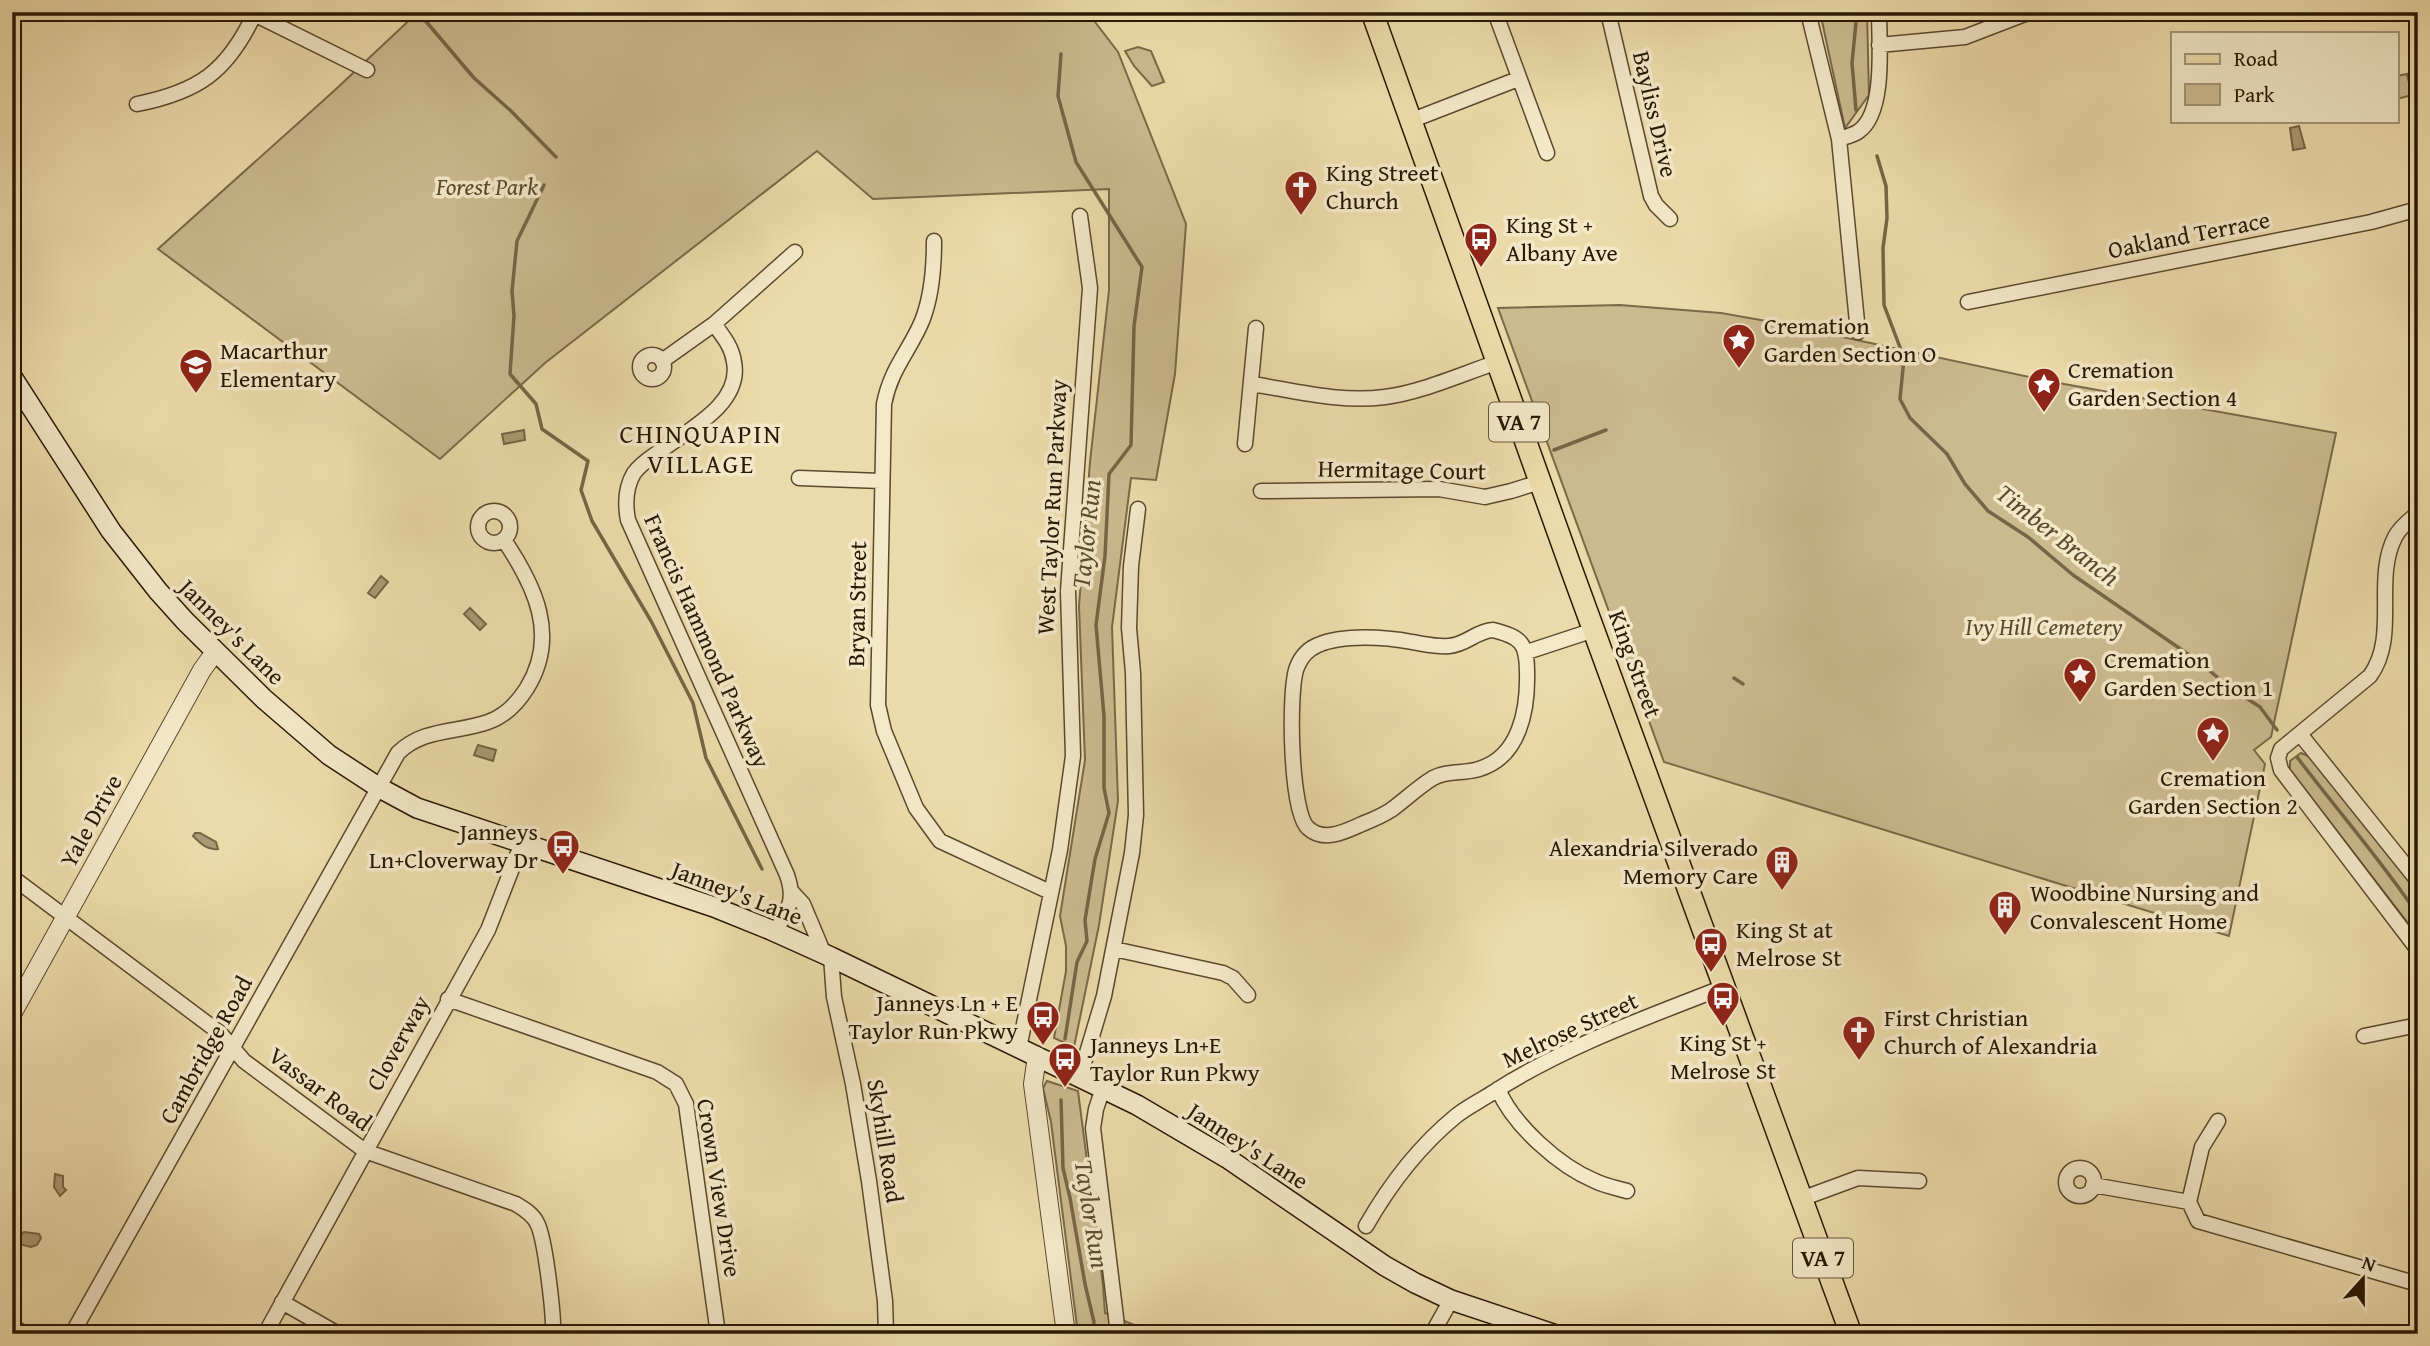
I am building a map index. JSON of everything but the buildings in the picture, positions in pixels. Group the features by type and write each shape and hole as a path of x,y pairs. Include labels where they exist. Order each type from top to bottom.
{"main road":[{"name":"King Street","path":"1372,12 1848,1328"},
{"name":"Janney's Lane","path":"12,377 111,531 158,591 215,652 308,738 378,787 417,808 714,908 827,956 1103,1088 1227,1158 1385,1266 1451,1300 1553,1334"}],"street":[{"path":"1495,12 1547,153"},
{"name":"Bayliss Drive","path":"1608,12 1651,196 1670,219"},
{"path":"1808,12 1839,139 1858,332"},
{"path":"1839,139 1859,131 1870,115 1878,86 1878,12"},
{"path":"1879,45 1965,37 2030,12"},
{"path":"136,104 165,97 193,86 215,73 234,52 252,13 367,70"},
{"path":"1410,121 1518,79"},
{"name":"Oakland Terrace","path":"1968,302 2371,222 2418,209"},
{"name":"West Taylor Run Parkway","path":"1066,1334 1028,1052 1035,981 1060,849 1073,755 1068,591 1090,289 1080,216"},
{"name":"Bryan Street","path":"934,241 933,274 922,321 891,375 884,404 878,705 882,724 916,808 940,841 1050,892"},
{"path":"662,361 714,324 795,253"},
{"name":"Francis Hammond Parkway","path":"714,324 729,344 734,360 734,374 729,390 717,409 636,471 625,504 628,520 792,892 803,904 827,956"},
{"path":"1245,444 1256,328"},
{"path":"1252,384 1324,396 1382,398 1498,362"},
{"path":"799,478 881,481"},
{"name":"Hermitage Court","path":"1261,491 1439,489 1485,497 1540,482"},
{"path":"1080,1076 1104,996 1132,853 1136,815 1133,673 1129,628 1131,566 1138,509"},
{"path":"2418,513 2399,531 2391,549 2384,637 2376,667 2370,676 2280,751 2278,761 2281,770 2418,950"},
{"name":"Cambridge Road","path":"72,1334 398,753 406,745 430,734 495,719 512,707 531,681 542,652 544,625 537,601 504,540"},
{"path":"1493,630 1515,637 1527,652 1522,724 1508,750 1494,762 1481,769 1444,773 1388,812 1334,835 1314,832 1305,825 1294,787 1292,767 1295,674 1307,652 1330,641 1369,637 1452,646 1470,641 1480,632 1493,630"},
{"path":"1527,652 1594,630"},
{"name":"Yale Drive","path":"12,1014 202,670 215,652"},
{"path":"2300,734 2418,881"},
{"name":"Cloverway","path":"265,1334 488,930 522,844"},
{"name":"Vassar Road","path":"12,877 220,1033 244,1061 365,1151 516,1204 532,1215 538,1223 543,1243 553,1334"},
{"path":"775,932 786,913 792,892"},
{"path":"1114,949 1223,973 1233,978 1248,995"},
{"name":"Skyhill Road","path":"827,956 869,1181 885,1301 886,1334"},
{"name":"Melrose Street","path":"1366,1226 1387,1189 1425,1144 1457,1115 1555,1056 1724,987"},
{"name":"Crown View Drive","path":"448,999 657,1072 676,1084 686,1104 718,1334"},
{"path":"2364,1036 2418,1025"},
{"path":"1103,1088 1093,1128 1118,1334"},
{"path":"1498,1089 1505,1106 1544,1147 1596,1182 1627,1191"},
{"path":"2218,1121 2202,1147 2189,1202 2198,1221 2418,1284"},
{"path":"1801,1199 1858,1178 1919,1181"},
{"path":"2093,1185 2189,1202"},
{"path":"1432,1334 1451,1300"},
{"path":"282,1302 338,1334"},
{"path":"12,1326 25,1334"}],"green space":[{"name":"Forest Park","path":"418,12 1093,12 1092,18 1118,52 1186,224 1175,374 1156,480 1131,478 1112,627 1118,801 1099,925 1074,1047 1054,1038 1066,971 1066,946 1060,916 1085,760 1079,606 1090,462 1109,290 1109,189 873,199 817,151 545,363 440,459 158,249"},
{"path":"1820,12 1867,12 1869,95 1845,128"},
{"path":"1138,47 1151,51 1164,82 1152,86 1134,66 1125,51"},
{"path":"2407,74 2412,95 2398,99 2398,76"},
{"name":"Ivy Hill Cemetery","path":"1620,305 1721,313 1772,322 2053,382 2336,433 2271,737 2254,750 2265,764 2229,936 1664,762 1498,308"},
{"path":"2301,753 2310,757 2418,893 2418,936 2290,770 2290,761"},
{"path":"1047,1081 1078,1091 1105,1313 1156,1334 1078,1334 1051,1122 1043,1088"}],"shaded area":[{"path":"2299,126 2305,148 2293,150 2290,128"},
{"path":"524,430 525,440 504,444 502,434"},
{"path":"381,576 388,582 375,598 368,593"},
{"path":"470,608 486,624 480,630 464,614"},
{"path":"478,745 496,750 493,761 474,755"},
{"path":"195,833 216,842 218,849 204,846 193,836"},
{"path":"55,1174 63,1176 63,1187 66,1190 60,1196 54,1187"},
{"path":"24,1232 39,1234 41,1238 37,1245 31,1247 19,1244 18,1238"}],"waterway":[{"path":"418,12 474,78 556,157"},
{"name":"Timber Branch","path":"1856,110 1852,63 1857,12"},
{"name":"Taylor Run","path":"1061,54 1058,96 1076,162 1142,267 1134,326 1131,445 1109,474 1105,556 1096,625 1104,716 1104,788 1109,813 1095,859 1085,920 1087,941 1077,962 1065,1039"},
{"name":"Timber Branch","path":"1877,156 1886,186 1884,305 1904,358 1900,399 1910,418 1947,454 1965,484 1988,511 2028,537 2073,575 2260,707 2277,730"},
{"path":"544,185 517,241 512,291 514,316 510,374 536,404 542,429 588,461 581,490 592,521 651,621 693,703 706,758 762,869"},
{"path":"1554,450 1606,430"},
{"path":"1734,678 1743,684"},
{"name":"Timber Branch","path":"2297,757 2418,915"},
{"name":"Taylor Run","path":"1061,1100 1063,1168 1094,1322 1092,1334"}],"place":[{"name":"King Street Church","path":"1301,217"},
{"name":"King St + Albany Ave","path":"1481,269"},
{"name":"Cremation Garden Section O","path":"1739,370"},
{"name":"Macarthur Elementary","path":"196,395"},
{"name":"Cremation Garden Section 4","path":"2044,414"},
{"name":"Cremation Garden Section 1","path":"2080,704"},
{"name":"Cremation Garden Section 2","path":"2213,763"},
{"name":"Janneys Ln+Cloverway Dr","path":"563,876"},
{"name":"Alexandria Silverado Memory Care","path":"1782,892"},
{"name":"Woodbine Nursing and Convalescent Home","path":"2005,937"},
{"name":"King St at Melrose St","path":"1711,974"},
{"name":"King St + Melrose St","path":"1723,1028"},
{"name":"Janneys Ln + E Taylor Run Pkwy","path":"1043,1047"},
{"name":"First Christian Church of Alexandria","path":"1859,1062"},
{"name":"Janneys Ln+E Taylor Run Pkwy","path":"1065,1089"}],"district":[{"name":"CHINQUAPIN VILLAGE","path":"701,449"}]}
